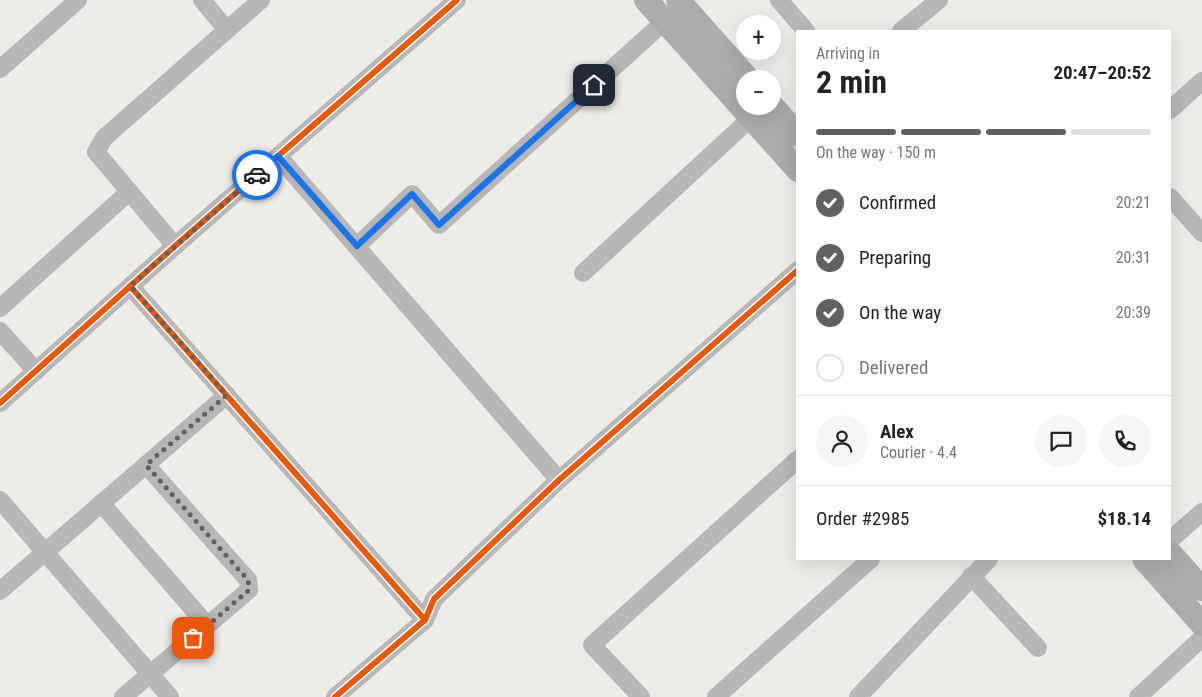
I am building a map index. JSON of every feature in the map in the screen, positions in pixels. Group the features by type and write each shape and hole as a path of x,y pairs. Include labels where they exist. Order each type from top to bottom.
{"main road":[{"path":"646,0 796,168"},
{"path":"678,0 740,70"},
{"path":"781,114 794,125"},
{"path":"1171,554 1202,588"},
{"path":"1145,560 1202,624"}],"street":[{"path":"0,69 78,0"},
{"path":"202,0 227,30"},
{"path":"175,246 96,152 104,138 261,0"},
{"path":"0,403 175,246 458,0"},
{"path":"779,0 805,30"},
{"path":"902,30 938,0"},
{"path":"357,246 412,194 439,225 665,21"},
{"path":"1171,109 1202,81"},
{"path":"583,273 751,118"},
{"path":"278,156 559,480"},
{"path":"0,308 129,192"},
{"path":"1171,198 1202,233"},
{"path":"335,697 425,620 434,599 559,480 796,272"},
{"path":"130,286 425,620"},
{"path":"0,331 36,371"},
{"path":"0,591 227,395"},
{"path":"641,697 592,645 796,461"},
{"path":"123,697 249,590 248,580 146,465"},
{"path":"0,500 170,697"},
{"path":"101,503 207,625"},
{"path":"1171,539 1202,512"},
{"path":"716,697 870,560"},
{"path":"858,697 988,560"},
{"path":"971,576 1038,648"},
{"path":"1138,697 1202,638"}],"cycle path":[{"path":"0,403 175,246 457,0"},
{"path":"335,697 425,620 434,599 559,480 796,272"},
{"path":"130,286 425,620"}],"way so far":[{"path":"193,638 249,590 248,580 146,465 227,395 130,286 257,175"}],"route":[{"path":"257,175 278,156 357,246 412,194 439,225 594,85"}]}
